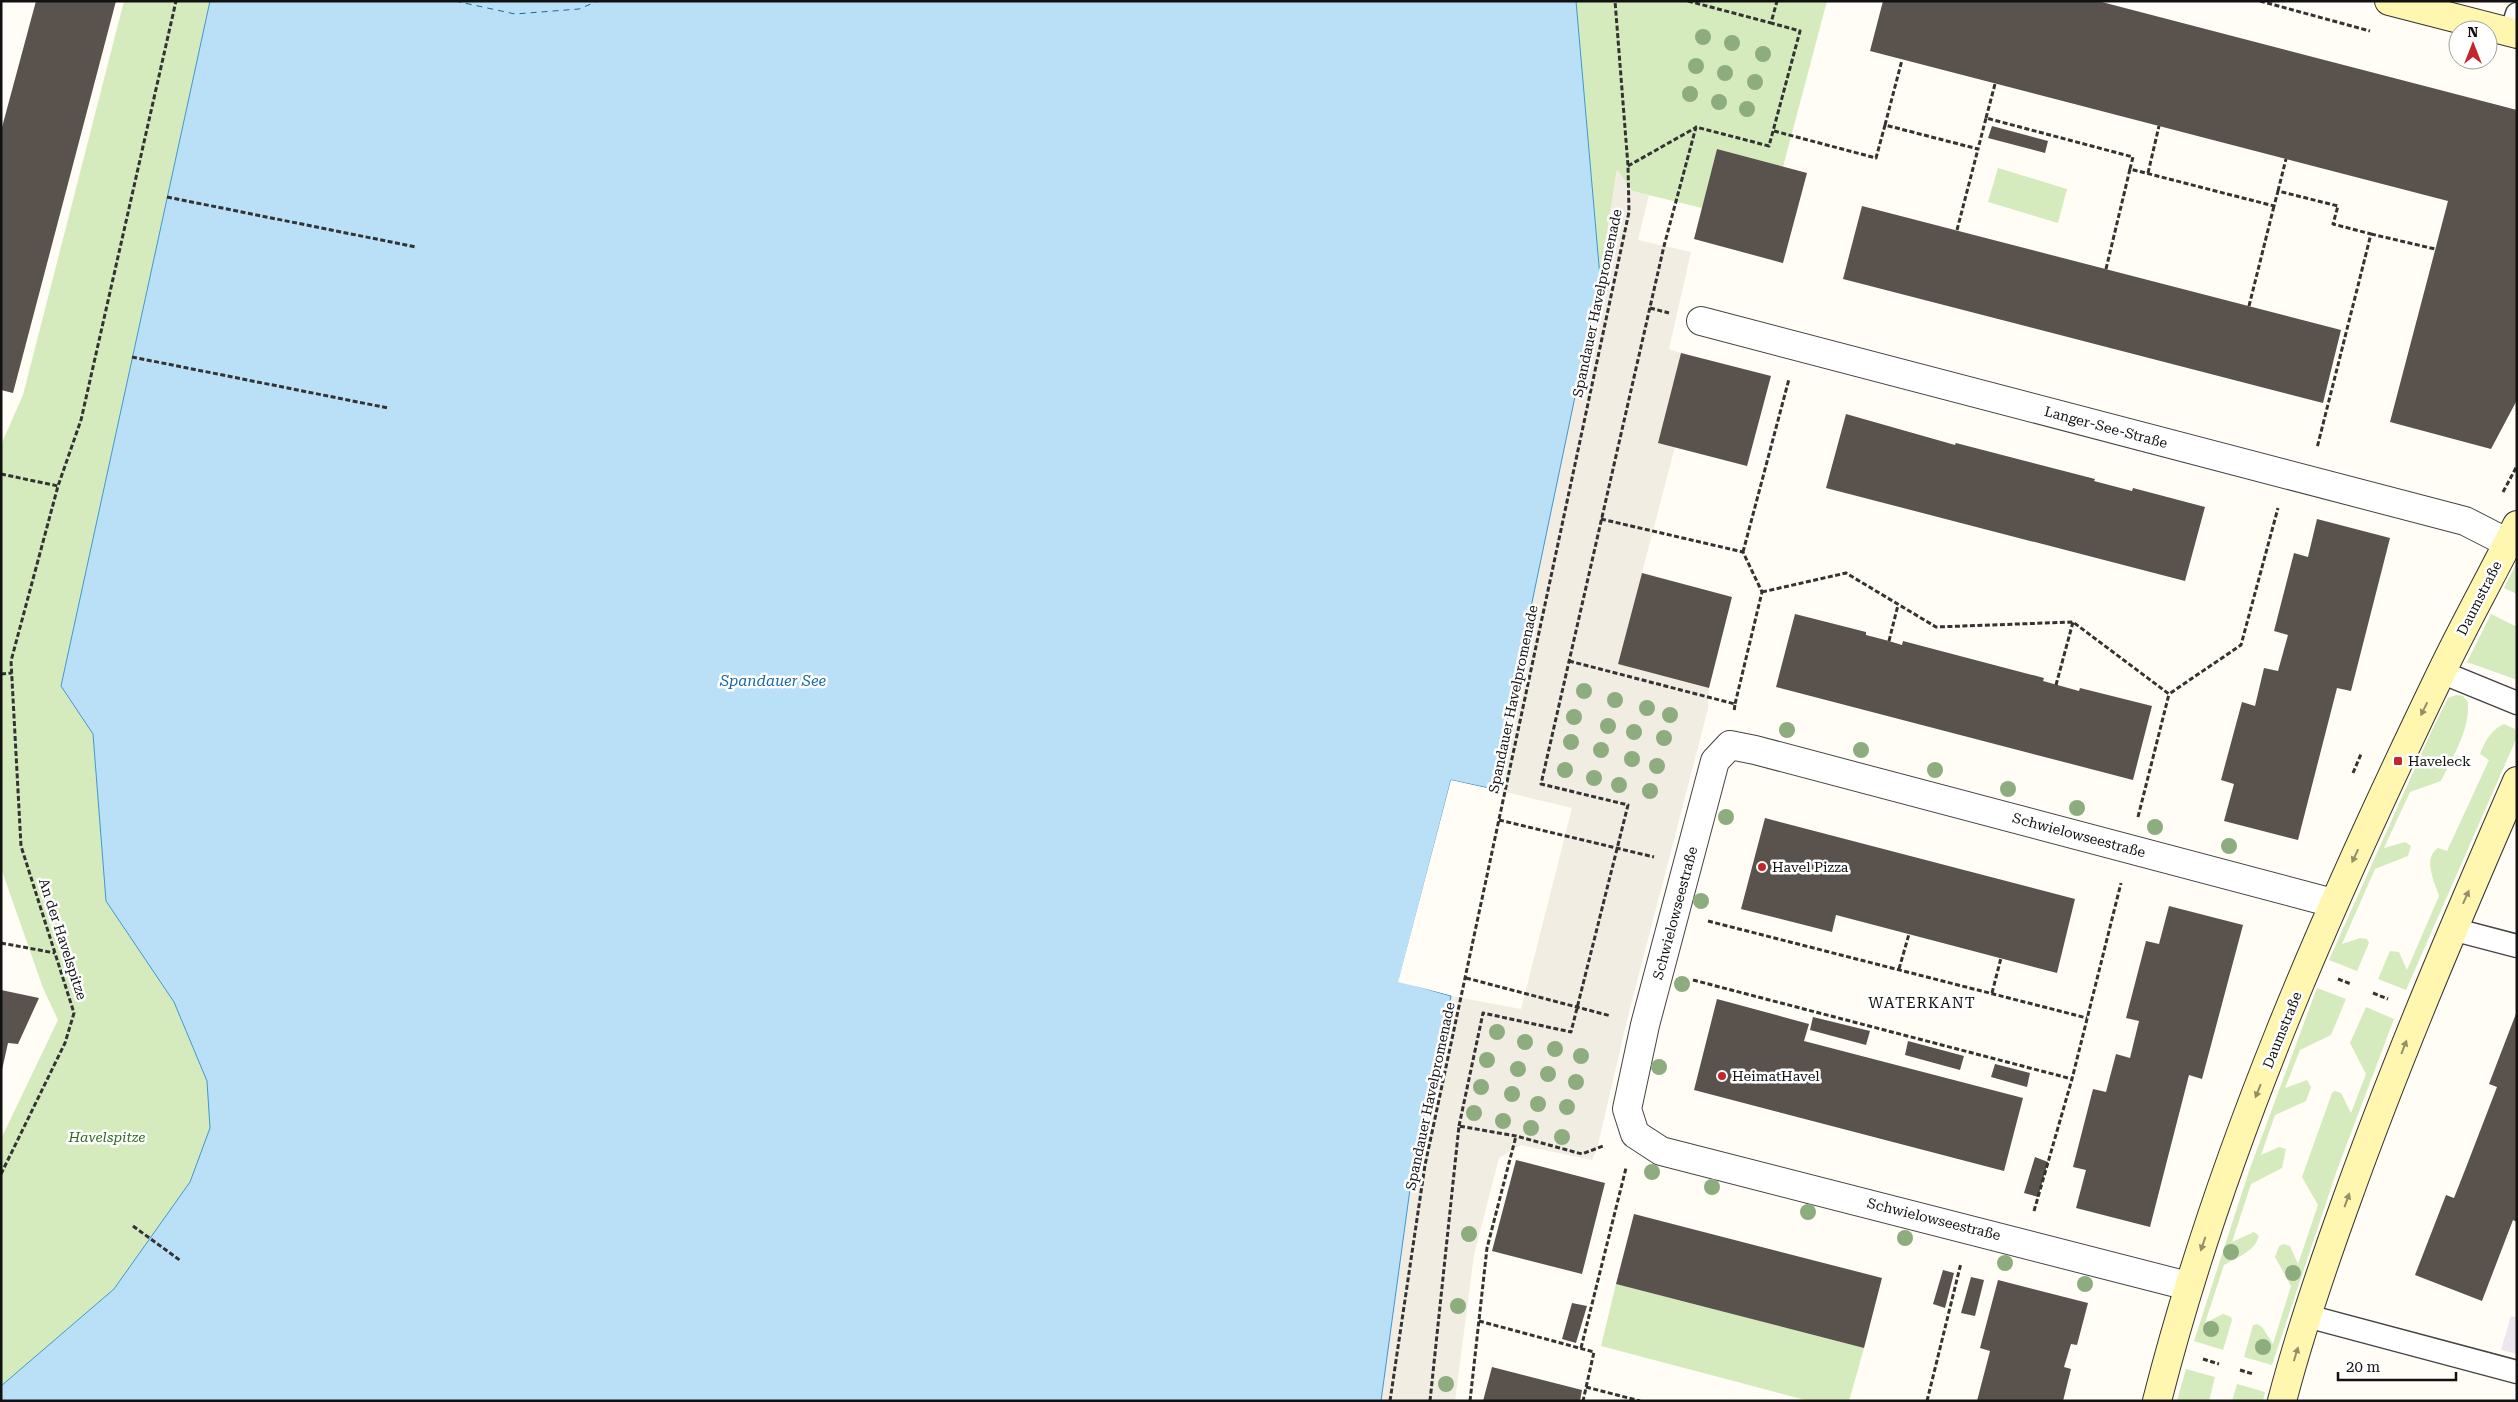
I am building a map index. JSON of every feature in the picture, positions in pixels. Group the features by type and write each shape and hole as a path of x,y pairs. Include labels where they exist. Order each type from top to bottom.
{"main road":[{"path":"2389,1 2515,27"},
{"name":"Daumstraße","path":"2157,1401 2188,1286 2246,1121 2333,903 2441,672 2512,534"},
{"path":"2282,1401 2307,1316 2360,1162 2418,1011 2517,781"}],"street":[{"name":"Langer-See-Straße","path":"1701,322 2512,534"},
{"name":"Schwielowseestraße","path":"2188,1286 1969,1228 1661,1151 1635,1134 1627,1110 1645,1025 1715,761 1730,745 2130,848 2333,903"}],"lane":[{"path":"2441,672 2517,703"},
{"path":"2452,929 2517,946"},
{"path":"2307,1316 2517,1372"}],"path":[{"name":"An der Havelspitze","path":"1,1174 64,1043 74,1013 21,846 12,661 58,486 81,420 176,1"},
{"name":"Spandauer Havelpromenade","path":"1390,1401 1425,1165 1629,212 1628,166 1615,1"},
{"path":"1628,166 1696,127 1769,146 1800,31 1688,1"},
{"path":"1771,23 1777,1"},
{"path":"2260,1 2373,32"},
{"path":"1773,131 1876,158 1902,60"},
{"path":"1957,230 1995,84"},
{"path":"1986,118 2133,156 2106,269"},
{"path":"1885,125 1978,149"},
{"path":"2148,173 2159,126"},
{"path":"1430,1401 1460,1126 1483,1013 1571,1032 1628,805 1541,784 1664,246 1696,127"},
{"path":"2249,306 2286,159"},
{"path":"2130,169 2274,206"},
{"path":"2278,191 2338,206 2334,224 2435,250"},
{"path":"167,197 416,248"},
{"path":"2026,1243 2072,1079 2170,694 2241,645 2298,477 2371,234"},
{"path":"1730,745 1735,704 1762,592 1743,552 1797,346"},
{"path":"132,357 388,408"},
{"path":"1,474 58,486"},
{"path":"1602,519 1743,552"},
{"path":"1762,592 1846,573 1936,627 2073,622 2170,694"},
{"path":"1889,642 1898,605"},
{"path":"2056,685 2073,622"},
{"path":"1569,661 1735,704"},
{"path":"1,674 12,673"},
{"path":"1499,820 1688,866"},
{"path":"1676,912 2087,1018"},
{"path":"1900,969 1909,934"},
{"path":"1,943 55,953"},
{"path":"1992,993 2001,958"},
{"path":"1660,971 2072,1079"},
{"path":"1466,978 1645,1025"},
{"path":"1460,1126 1516,1136 1582,1154 1635,1134"},
{"path":"1581,1348 1635,1134"},
{"path":"1470,1401 1487,1248 1516,1136"},
{"path":"133,1226 181,1261"},
{"path":"1927,1401 1969,1228"},
{"path":"1479,1321 1594,1352 1583,1401"},
{"path":"1586,1387 1640,1401"}],"shaded area":[{"path":"1617,169 1632,191 1649,195 1638,240 1691,252 1669,349 1681,353 1658,442 1675,447 1618,664 1709,688 1708,709 1627,1020 1597,1149 1592,1160 1521,1145 1499,1158 1474,1255 1455,1401 1381,1401 1414,1160 1451,996 1521,1009 1572,808 1493,789 1600,277"},
{"path":"2511,1316 2517,1318 2517,1354 2501,1350"}],"green space":[{"name":"Havelspitze","path":"124,1 210,1 61,686 93,734 106,901 174,1002 207,1081 211,1128 190,1182 114,1289 1,1386 1,1139 58,1020 43,988 1,868 1,445 23,395"},
{"path":"1576,1 1827,1 1783,167 1717,149 1702,208 1632,191 1617,170 1600,277"},
{"path":"1998,168 2067,189 2058,223 1988,202"},
{"path":"2517,562 2517,594 2504,588"},
{"path":"2491,614 2517,627 2517,680 2467,662"},
{"path":"2456,695 2463,696 2468,702 2464,733 2441,781 2410,792 2384,848 2405,842 2411,846 2408,856 2375,869 2342,944 2360,938 2367,939 2369,943 2357,971 2329,960 2432,730 2448,698"},
{"path":"2504,724 2515,729 2517,737 2406,990 2378,979 2390,951 2399,952 2407,970 2439,896 2431,871 2431,858 2438,848 2447,851 2489,760 2480,754 2482,749 2492,733"},
{"path":"2317,988 2346,999 2331,1035 2300,1050 2285,1088 2307,1080 2311,1087 2306,1101 2275,1115 2261,1155 2279,1147 2286,1149 2282,1168 2251,1184 2232,1242 2254,1232 2259,1236 2257,1242 2249,1250 2224,1265 2205,1323 2223,1314 2231,1317 2232,1320 2223,1350 2194,1341 2249,1171"},
{"path":"2366,1007 2394,1019 2337,1170 2272,1365 2244,1357 2253,1325 2257,1324 2262,1327 2273,1344 2291,1286 2275,1257 2279,1246 2284,1244 2290,1246 2298,1264 2318,1205 2302,1177 2332,1093 2335,1091 2341,1093 2351,1113 2366,1074 2350,1043"},
{"path":"1616,1284 1864,1348 1849,1401 1809,1401 1601,1346"},
{"path":"2186,1369 2215,1377 2209,1401 2177,1401"},
{"path":"2237,1384 2265,1392 2263,1401 2232,1401"}],"water":[{"name":"Spandauer See","path":"210,1 1576,1 1600,277 1493,789 1451,780 1399,981 1451,996 1414,1160 1381,1401 1,1401 1,1386 114,1289 190,1182 210,1128 207,1081 174,1002 106,901 93,734 61,686"}],"pier":[{"path":"1451,780 1495,790 1493,792 1452,783 1401,980 1452,993 1454,996 1398,982"}],"building":[{"path":"36,1 116,1 13,393 1,390 1,131"},
{"path":"1883,1 2098,1 2517,110 2517,400 2491,449 2390,422 2448,201 1870,51"},
{"path":"1992,126 2048,141 2045,153 1988,138"},
{"path":"1717,149 1807,173 1783,263 1694,239"},
{"path":"1862,206 2341,330 2323,403 1843,279"},
{"path":"1681,353 1771,376 1747,466 1658,443"},
{"path":"1846,414 1955,445 1956,443 2095,479 2094,481 2132,491 2133,488 2205,507 2185,581 1826,488"},
{"path":"2317,519 2390,538 2351,691 2337,688 2298,840 2224,821 2234,784 2221,780 2242,702 2255,706 2264,668 2278,671 2288,635 2274,631 2294,553 2308,557"},
{"path":"1642,573 1732,597 1709,688 1618,664"},
{"path":"1795,614 1866,632 1866,635 1902,645 1903,641 2044,678 2043,681 2079,691 2080,688 2152,706 2133,780 1776,687"},
{"path":"1765,818 2075,899 2057,973 1836,915 1832,932 1741,909"},
{"path":"2169,906 2243,925 2202,1079 2189,1075 2150,1227 2076,1208 2086,1170 2073,1167 2093,1089 2106,1092 2116,1054 2130,1058 2139,1021 2126,1018 2146,941 2159,944"},
{"path":"1,990 39,998 18,1044 8,1043 2,1070"},
{"path":"1717,999 1809,1024 1804,1041 2023,1098 2004,1171 1694,1090"},
{"path":"2517,1011 2517,1222 2513,1220 2482,1301 2415,1275 2446,1195 2454,1198 2465,1170 2497,1087 2489,1084"},
{"path":"1813,1017 1870,1031 1866,1045 1810,1030"},
{"path":"1908,1041 1964,1056 1960,1070 1905,1055"},
{"path":"1995,1064 2030,1073 2027,1087 1991,1077"},
{"path":"2035,1157 2048,1162 2038,1197 2024,1193"},
{"path":"1516,1160 1605,1183 1582,1274 1492,1251"},
{"path":"1634,1214 1882,1278 1864,1348 1616,1284"},
{"path":"1943,1270 1954,1273 1945,1308 1933,1304"},
{"path":"1971,1277 1984,1280 1975,1316 1961,1313"},
{"path":"1998,1280 2088,1303 2077,1345 2071,1344 2064,1367 2071,1369 2063,1401 1977,1401 1990,1351 1980,1348"},
{"path":"1572,1303 1587,1306 1576,1343 1562,1339"},
{"path":"1492,1367 1582,1390 1580,1401 1483,1401"}],"ferry route":[{"path":"455,1 515,14 579,9 598,1"}],"place":[{"name":"Haveleck","path":"2398,761"},
{"name":"Havel Pizza","path":"1762,867"},
{"name":"HeimatHavel","path":"1722,1076"}],"district":[{"name":"WATERKANT","path":"1922,1003"}]}
